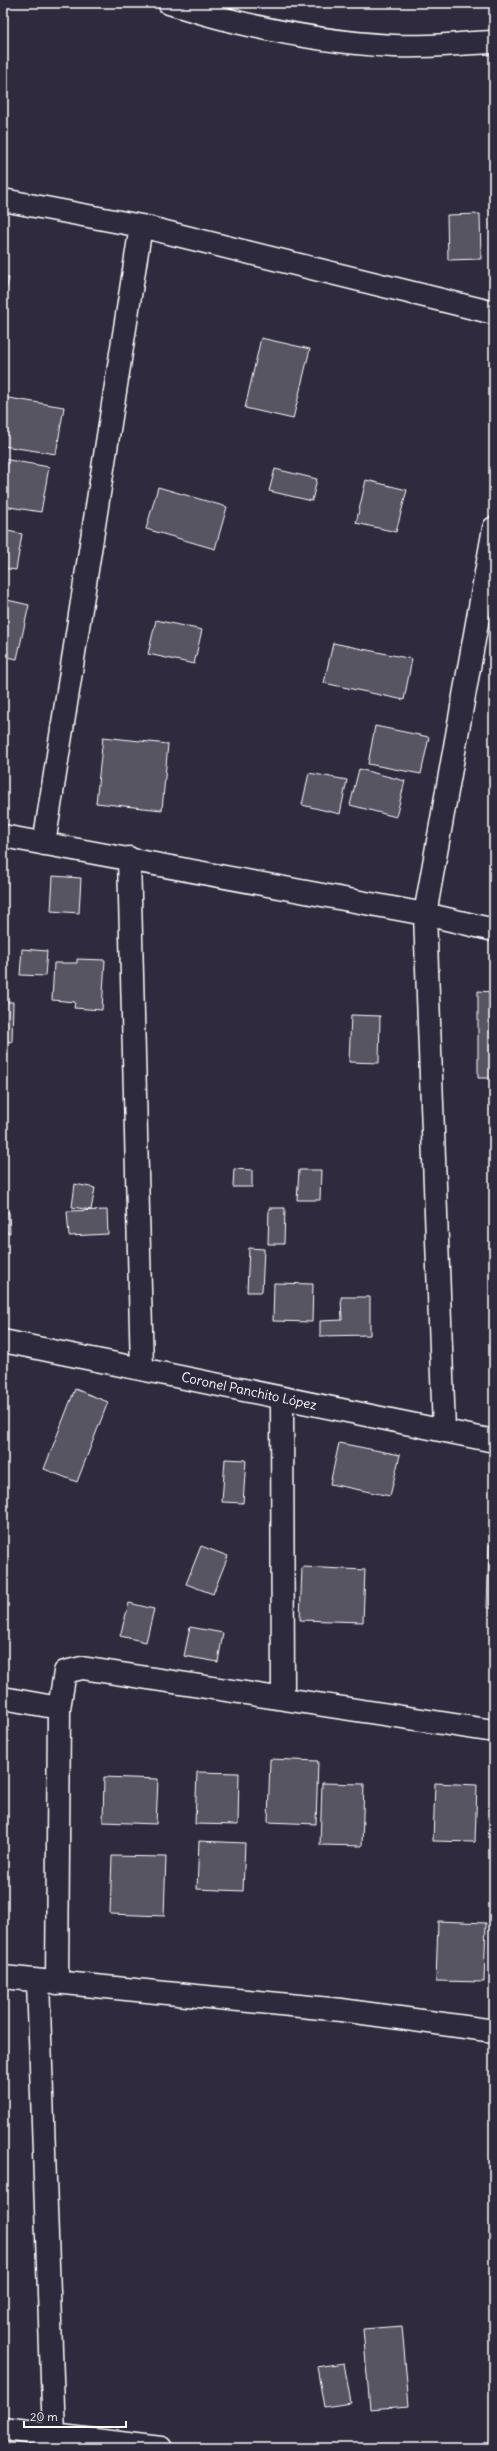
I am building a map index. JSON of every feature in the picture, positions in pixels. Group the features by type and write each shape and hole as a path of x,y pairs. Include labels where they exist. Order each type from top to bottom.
{"street":[{"path":"169,3 214,18 308,37 395,46 494,42"},
{"path":"3,200 141,226 494,313"},
{"path":"44,844 141,226"},
{"path":"444,1430 425,914 494,528"},
{"path":"3,836 425,914 494,930"},
{"path":"128,858 142,1369"},
{"name":"Coronel Panchito López","path":"3,1341 494,1441"},
{"path":"282,1398 283,1698"},
{"path":"54,2435 48,1982 59,1708 65,1672 82,1668 494,1731"},
{"path":"3,1698 59,1708"},
{"path":"3,1977 341,2010 494,2032"},
{"path":"3,2429 161,2448"}],"building":[{"path":"480,214 481,259 448,260 447,215"},
{"path":"3,277 9,278 3,303"},
{"path":"261,338 310,349 293,419 245,408"},
{"path":"3,397 64,407 56,454 3,446"},
{"path":"3,459 49,467 41,512 3,506"},
{"path":"275,469 317,479 312,501 269,491"},
{"path":"366,480 407,490 396,532 356,523"},
{"path":"158,487 227,507 215,549 146,529"},
{"path":"3,530 22,534 16,570 3,568"},
{"path":"3,599 29,605 17,659 3,656"},
{"path":"156,620 202,630 194,664 148,654"},
{"path":"333,643 412,659 404,700 324,683"},
{"path":"375,726 429,737 421,774 368,764"},
{"path":"103,737 168,744 162,810 96,803"},
{"path":"359,769 405,781 396,817 350,805"},
{"path":"309,773 347,780 340,814 302,805"},
{"path":"53,876 81,878 79,913 51,911"},
{"path":"22,949 47,951 45,976 20,975"},
{"path":"77,959 105,960 102,1010 74,1008 75,1002 52,1000 54,963 77,963"},
{"path":"478,991 494,992 494,1078 478,1078"},
{"path":"3,1002 13,1002 12,1042 3,1041"},
{"path":"351,1015 380,1016 379,1063 349,1062"},
{"path":"234,1169 252,1170 252,1187 233,1187"},
{"path":"299,1170 321,1170 320,1200 297,1200"},
{"path":"75,1184 95,1188 91,1210 72,1207"},
{"path":"269,1208 285,1208 284,1244 268,1244"},
{"path":"107,1210 108,1234 69,1236 67,1211"},
{"path":"3,1212 9,1212 10,1233 3,1233"},
{"path":"249,1248 264,1249 262,1292 247,1292"},
{"path":"274,1283 313,1284 312,1322 273,1321"},
{"path":"341,1297 370,1297 370,1335 320,1336 320,1321 342,1320"},
{"path":"75,1389 108,1402 77,1482 44,1469"},
{"path":"339,1443 400,1455 390,1496 330,1484"},
{"path":"225,1459 246,1460 243,1503 222,1502"},
{"path":"489,1545 494,1545 494,1608 487,1608"},
{"path":"201,1546 228,1556 213,1594 186,1584"},
{"path":"302,1567 365,1570 363,1622 300,1620"},
{"path":"129,1603 154,1609 146,1642 120,1636"},
{"path":"190,1627 223,1633 218,1662 184,1656"},
{"path":"270,1759 318,1761 316,1824 268,1822"},
{"path":"197,1772 239,1773 238,1825 195,1824"},
{"path":"104,1777 158,1779 156,1824 103,1822"},
{"path":"322,1783 364,1784 362,1846 320,1845"},
{"path":"435,1783 477,1785 475,1842 433,1841"},
{"path":"199,1841 245,1843 243,1891 197,1889"},
{"path":"112,1856 166,1857 164,1916 110,1914"},
{"path":"438,1921 486,1923 484,1982 436,1981"},
{"path":"402,2326 409,2406 370,2409 363,2329"},
{"path":"344,2363 351,2403 324,2407 317,2367"}]}
